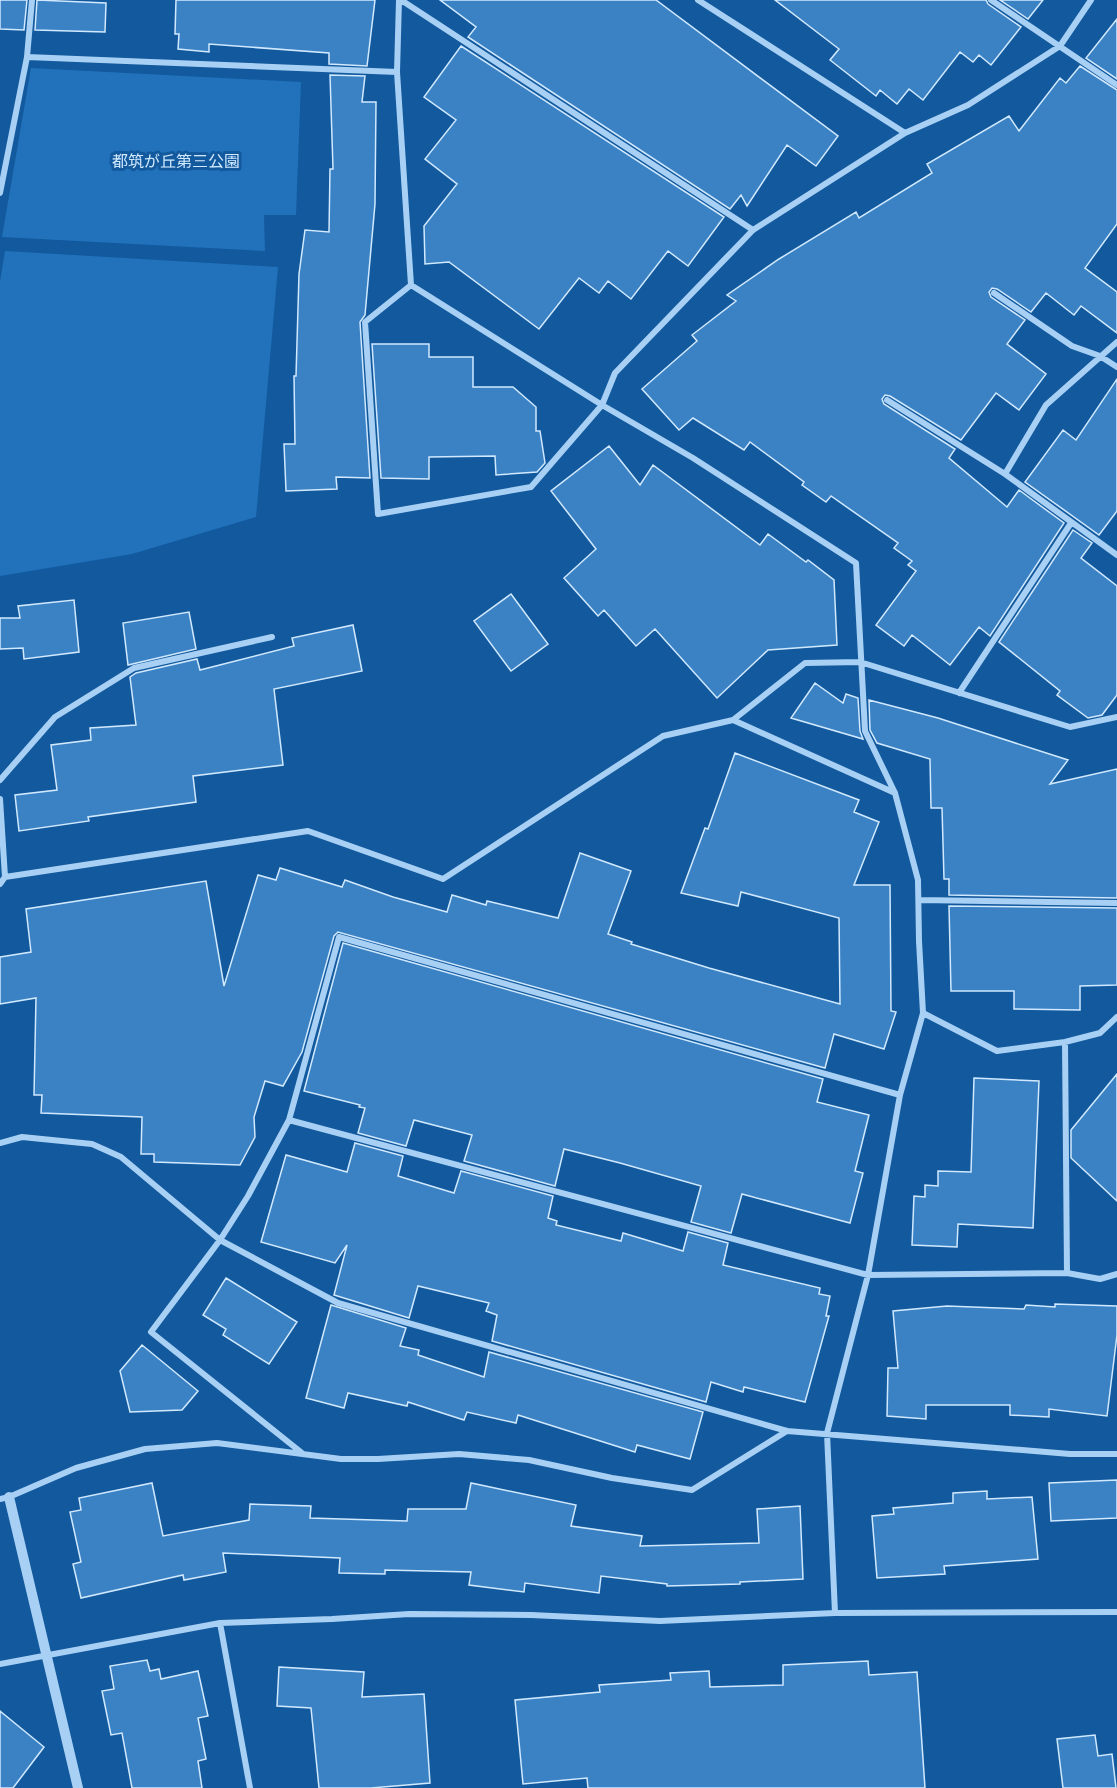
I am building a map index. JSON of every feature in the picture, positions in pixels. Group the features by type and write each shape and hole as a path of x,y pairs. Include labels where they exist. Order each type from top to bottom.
{"street":[{"path":"0,193 27,57 32,0"},
{"path":"400,0 397,72 411,285"},
{"path":"400,0 753,231"},
{"path":"698,0 905,133"},
{"path":"991,0 1117,85"},
{"path":"411,285 365,322 378,514 531,487 602,405 615,373 753,231 905,133 968,105 1060,46 1091,0"},
{"path":"27,57 397,72"},
{"path":"411,285 602,405 693,458 856,563 865,731 895,793 918,879 923,1013 900,1095 868,1275 827,1432 835,1612"},
{"path":"994,293 1072,346 1100,356 1117,367"},
{"path":"1005,474 1046,405 1117,342"},
{"path":"887,400 1005,474 1117,555"},
{"path":"958,693 1071,523"},
{"path":"0,780 55,717 134,668 272,637"},
{"path":"5,877 308,831 443,879 663,736 733,720 805,663 860,662 1070,727 1117,717"},
{"path":"733,720 895,793"},
{"path":"0,799 5,877 0,884"},
{"path":"920,900 1117,903"},
{"path":"302,1453 151,1332 220,1240 248,1196 289,1120 339,937 900,1095"},
{"path":"923,1013 998,1051 1065,1042 1100,1033 1117,1017"},
{"path":"1065,1042 1067,1274"},
{"path":"289,1120 868,1275 1067,1274 1100,1279 1117,1274"},
{"path":"0,1143 22,1137 92,1144 121,1157 220,1240 338,1303 787,1431 827,1432 1070,1454 1117,1454"},
{"path":"78,1788 47,1654 5,1498 76,1468 145,1449 218,1443 341,1459 459,1454 529,1460 612,1478 692,1490 787,1431"},
{"path":"0,1664 220,1623 410,1614 660,1621 835,1612 1117,1612"},
{"path":"220,1623 250,1788"}],"green space":[{"name":"都筑が丘第三公園","path":"31,68 301,82 296,215 264,215 265,251 2,237"},
{"path":"5,251 278,267 256,517 132,554 0,576 0,282"}],"building":[{"path":"0,0 27,0 24,30 0,29"},
{"path":"37,0 106,3 105,32 35,30"},
{"path":"176,0 375,0 367,66 329,64 329,53 209,44 209,52 178,49 179,34 175,34"},
{"path":"440,0 656,0 838,136 816,166 787,145 747,206 741,195 730,209 468,37 476,27"},
{"path":"775,0 986,0 988,4 1021,27 991,65 979,55 973,62 960,52 923,100 909,89 897,104 880,90 876,96 830,60 839,49"},
{"path":"1000,0 1043,0 1028,19"},
{"path":"1117,19 1117,79 1086,58"},
{"path":"461,46 724,217 688,266 668,251 631,299 608,281 599,293 579,278 539,329 449,262 425,264 424,226 457,184 425,159 456,120 424,97"},
{"path":"1080,66 1117,90 1117,224 1085,268 1117,292 1117,333 1081,306 1074,315 1046,293 1031,312 992,288 989,292 991,297 1025,320 1007,344 1046,374 1019,410 996,393 961,440 890,396 885,395 882,399 884,404 955,449 949,458 1007,507 1019,490 1064,523 990,636 979,627 950,665 912,635 904,646 876,625 916,571 908,565 912,561 894,548 898,543 831,496 826,502 802,485 804,482 750,442 744,450 693,418 679,430 642,389 697,341 692,335 736,301 727,295 779,259 856,212 859,218 932,173 927,164 1009,116 1019,131 1060,78 1066,83"},
{"path":"330,75 365,76 362,102 376,102 375,204 365,315 360,322 370,478 336,477 337,489 286,491 284,444 295,444 294,376 296,376 299,274 305,230 329,232 330,169 333,169"},
{"path":"372,344 429,344 429,357 473,357 473,387 513,387 536,407 536,431 540,431 545,463 537,472 496,475 495,456 429,457 429,479 381,478"},
{"path":"1117,379 1117,511 1099,535 1025,482 1063,430 1076,440"},
{"path":"609,446 640,485 653,465 760,545 768,534 834,580 837,645 768,650 717,698 655,629 636,646 604,610 598,616 564,578 596,549 551,491"},
{"path":"1073,530 1092,543 1081,558 1117,586 1117,695 1102,715 1088,718 1057,695 1060,691 999,642"},
{"path":"511,594 548,644 511,671 474,621"},
{"path":"74,600 79,652 24,659 23,648 0,649 0,618 20,618 18,606"},
{"path":"189,612 196,649 128,665 123,623"},
{"path":"353,625 362,671 274,689 283,765 193,776 196,802 88,817 89,821 19,831 15,795 57,790 51,745 91,740 90,728 136,725 130,677 136,673 197,659 200,670 294,646 292,638"},
{"path":"815,683 843,703 846,694 858,698 860,731 863,739 791,718"},
{"path":"869,700 938,718 1068,760 1050,784 1117,769 1117,898 949,895 949,879 944,879 942,808 931,808 930,759 877,743 870,730"},
{"path":"735,753 859,800 854,812 879,822 854,885 890,885 891,1011 896,1012 884,1049 834,1034 825,1068 338,932 334,936 302,1052 283,1086 265,1081 254,1117 255,1137 240,1165 154,1162 154,1154 141,1154 142,1117 41,1113 42,1095 34,1095 36,998 0,1004 0,957 31,952 26,909 206,881 224,986 258,875 276,880 280,868 342,887 345,880 393,897 447,912 452,895 486,905 487,901 558,918 580,853 631,871 608,934 632,942 631,944 709,968 840,1004 839,918 741,892 738,906 681,893 705,828 708,829"},
{"path":"949,906 1117,908 1117,985 1080,986 1080,1010 1014,1009 1014,991 951,991"},
{"path":"343,943 823,1079 817,1102 869,1115 855,1171 863,1173 850,1223 742,1194 731,1233 691,1222 701,1186 620,1163 564,1149 555,1186 464,1161 472,1135 414,1120 406,1146 358,1133 365,1108 304,1091"},
{"path":"1117,1074 1117,1201 1071,1158 1071,1130"},
{"path":"974,1078 1039,1081 1033,1228 958,1224 957,1247 912,1245 914,1196 925,1197 925,1185 938,1186 938,1171 971,1172"},
{"path":"355,1143 403,1156 398,1176 454,1193 461,1171 553,1196 548,1218 557,1221 556,1225 621,1241 623,1233 683,1251 688,1232 728,1243 723,1265 820,1288 819,1294 830,1296 826,1316 829,1316 805,1402 744,1387 743,1392 711,1382 706,1402 492,1341 497,1315 486,1311 489,1303 418,1286 409,1318 334,1295 347,1245 335,1263 261,1242 286,1155 347,1172"},
{"path":"226,1278 297,1322 269,1364 223,1335 226,1329 203,1315"},
{"path":"1055,1304 1117,1306 1117,1335 1107,1416 1049,1409 1049,1417 1010,1415 1010,1405 926,1405 926,1419 887,1416 888,1368 898,1368 893,1311 947,1306 1024,1309 1026,1305 1055,1307"},
{"path":"331,1305 406,1328 400,1346 419,1350 418,1355 484,1377 489,1352 703,1412 690,1459 637,1445 635,1452 518,1415 516,1423 467,1412 464,1420 408,1402 407,1406 348,1393 344,1408 306,1398"},
{"path":"142,1345 198,1391 182,1410 130,1412 120,1371"},
{"path":"1117,1480 1117,1518 1051,1521 1049,1483"},
{"path":"152,1483 163,1536 249,1520 250,1504 311,1506 310,1518 407,1521 408,1509 466,1509 471,1483 576,1505 571,1526 642,1536 640,1546 759,1543 757,1509 800,1506 803,1579 667,1586 667,1584 601,1576 599,1593 525,1583 524,1592 469,1585 471,1572 385,1570 385,1574 339,1573 340,1558 223,1553 226,1572 184,1580 183,1575 81,1598 73,1564 81,1562 70,1512 81,1510 79,1498"},
{"path":"987,1491 987,1499 1032,1497 1038,1559 944,1566 945,1574 877,1578 872,1516 894,1514 893,1508 953,1503 953,1493"},
{"path":"147,1660 150,1671 159,1669 161,1679 198,1671 208,1716 198,1718 206,1759 198,1761 202,1788 132,1788 122,1733 111,1735 102,1691 114,1689 110,1666"},
{"path":"868,1661 869,1675 917,1672 925,1788 588,1788 587,1778 523,1784 515,1700 600,1692 599,1685 671,1680 670,1673 709,1671 710,1687 783,1685 783,1665"},
{"path":"279,1667 364,1672 362,1697 424,1694 430,1783 371,1788 319,1788 311,1708 277,1706"},
{"path":"0,1711 44,1747 13,1788 0,1788"},
{"path":"1095,1735 1098,1756 1112,1754 1116,1788 1063,1788 1057,1739"}]}
